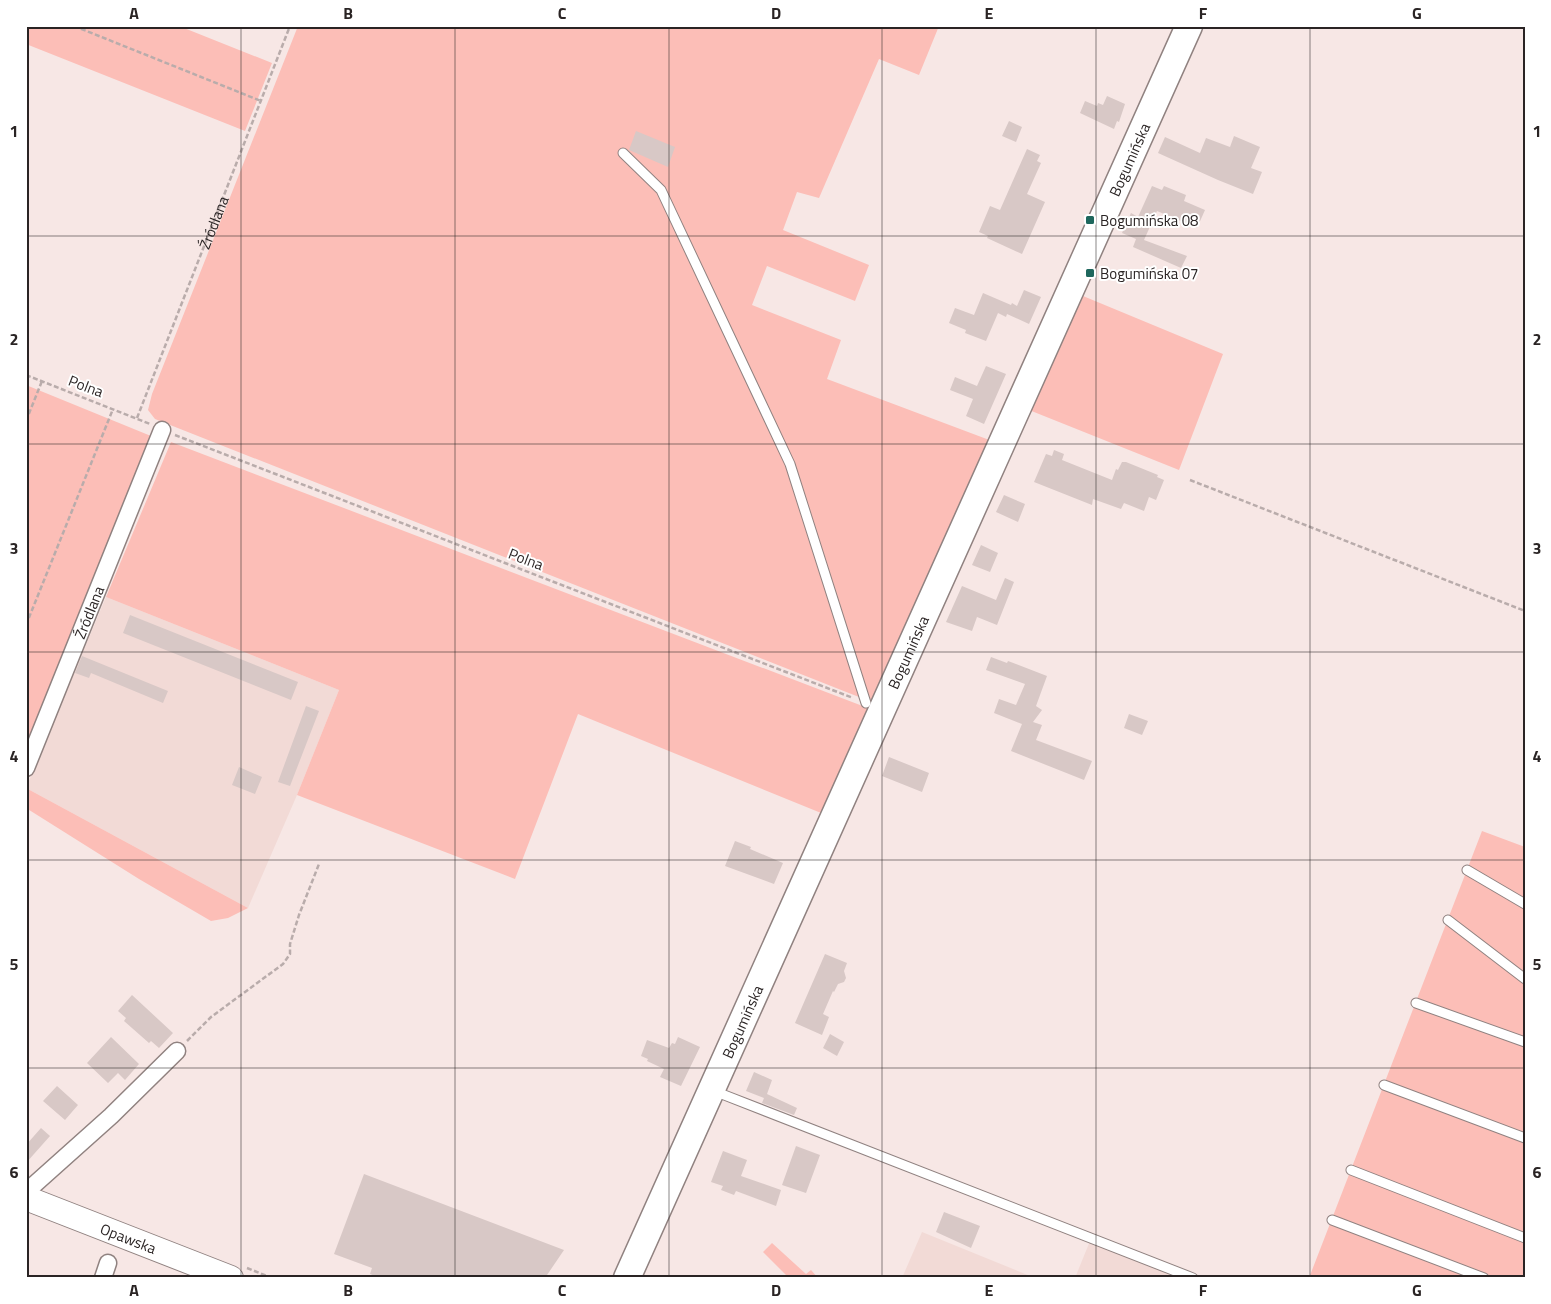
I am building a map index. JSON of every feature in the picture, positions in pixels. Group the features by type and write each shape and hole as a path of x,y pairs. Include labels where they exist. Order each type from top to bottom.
{"main road":[{"name":"Bogumińska","path":"627,1278 1189,26"},
{"name":"Opawska","path":"26,1198 231,1278"}],"street":[{"name":"Źródlana","path":"26,768 162,430"},
{"path":"26,1192 111,1116 178,1051"}],"lane":[{"path":"623,153 661,190 790,464 866,703"},
{"path":"1467,870 1525,904"},
{"path":"1448,920 1525,978"},
{"path":"1416,1004 1525,1042"},
{"path":"1384,1085 1525,1138"},
{"path":"712,1090 1193,1278"},
{"path":"1351,1170 1525,1238"},
{"path":"1332,1220 1484,1278"}],"path":[{"path":"74,26 261,101"},
{"name":"Źródlana","path":"137,418 290,26"},
{"name":"Polna","path":"26,375 137,418"},
{"path":"26,421 42,381"},
{"path":"26,625 113,409"},
{"name":"Polna","path":"162,430 866,703"},
{"path":"1190,480 1525,611"},
{"path":"178,1051 211,1017 283,964 290,954 290,944 299,915 319,864"}],"shaded area":[{"path":"26,26 179,26 272,63 245,131 26,44"},
{"path":"298,26 939,26 919,75 879,59 819,198 797,192 783,230 869,265 855,301 767,266 752,305 841,340 827,379 992,441 875,700 864,699 155,419 148,410 152,394"},
{"path":"1083,296 1223,354 1179,470 1029,410"},
{"path":"26,385 151,436 26,745"},
{"path":"171,442 873,710 826,815 578,714 515,879 297,795 339,690 106,597"},
{"path":"106,597 339,690 297,795 248,908 26,788"},
{"path":"26,788 248,908 228,918 211,921 139,879 26,808"},
{"path":"1482,831 1525,847 1525,1278 1309,1278"},
{"path":"922,1232 1035,1278 902,1278"},
{"path":"1090,1241 1183,1278 1075,1278"},
{"path":"772,1243 806,1274 811,1270 818,1278 789,1278 763,1252"}],"building":[{"path":"1107,96 1125,104 1119,122 1117,121 1114,129 1080,113 1085,101 1097,106 1098,103 1103,105"},
{"path":"1009,121 1022,127 1016,142 1002,136"},
{"path":"636,131 675,147 668,167 629,150"},
{"path":"1234,136 1260,147 1251,168 1262,172 1253,194 1158,153 1165,137 1200,153 1206,138 1230,147"},
{"path":"1027,149 1040,155 1037,161 1041,163 1027,194 1045,202 1022,254 987,238 988,236 979,232 990,206 1000,210"},
{"path":"1152,186 1162,190 1164,186 1186,195 1184,201 1205,210 1197,228 1157,211 1144,240 1187,256 1181,268 1133,247 1136,239 1122,233 1131,213 1138,217"},
{"path":"1024,290 1041,297 1029,324 1007,314 1006,317 998,313 986,341 965,333 966,330 949,323 955,308 974,315 983,293 1017,306"},
{"path":"986,366 1006,374 984,424 966,416 973,399 950,390 955,377 977,386"},
{"path":"1054,450 1064,454 1062,460 1112,480 1116,469 1118,470 1122,462 1126,462 1158,475 1157,477 1164,480 1156,500 1149,497 1144,511 1124,503 1121,509 1093,499 1092,505 1034,482 1046,454 1052,456"},
{"path":"1004,495 1025,504 1018,522 996,512"},
{"path":"981,545 998,553 990,572 972,565"},
{"path":"1005,578 1014,582 997,625 977,617 972,631 946,622 962,586 996,600"},
{"path":"130,615 298,682 291,700 123,633"},
{"path":"82,656 168,691 163,703 91,673 89,678 75,673"},
{"path":"991,657 1007,663 1008,661 1047,676 1036,706 1042,710 1033,722 1042,725 1036,740 1092,761 1084,780 1011,751 1022,724 994,713 999,699 1016,705 1025,684 986,670"},
{"path":"306,706 319,711 290,786 278,782"},
{"path":"1129,714 1148,721 1142,735 1124,728"},
{"path":"889,757 929,773 922,792 882,776"},
{"path":"239,767 262,777 255,794 232,785"},
{"path":"735,841 783,863 774,884 725,866"},
{"path":"825,954 847,963 844,971 846,978 833,991 823,1014 829,1017 822,1035 795,1023"},
{"path":"132,995 173,1033 159,1048 151,1041 149,1043 124,1021 126,1018 118,1011"},
{"path":"830,1034 844,1042 837,1056 823,1048"},
{"path":"111,1037 139,1064 125,1080 118,1073 108,1083 87,1063"},
{"path":"678,1037 700,1047 681,1086 660,1077 664,1069 641,1056 647,1040 669,1048 672,1043 675,1044"},
{"path":"754,1072 772,1080 767,1094 797,1108 794,1115 762,1103 764,1098 746,1091"},
{"path":"57,1086 78,1105 65,1120 43,1101"},
{"path":"41,1128 50,1136 26,1163 26,1145"},
{"path":"796,1146 820,1155 806,1193 782,1185"},
{"path":"723,1151 747,1160 741,1176 781,1190 776,1206 736,1191 734,1195 721,1190 723,1186 711,1182"},
{"path":"364,1174 564,1250 545,1278 380,1278 370,1274 372,1268 334,1254"},
{"path":"944,1212 980,1226 971,1248 936,1232"}],"place":[{"name":"Bogumińska 08","path":"1090,220"},
{"name":"Bogumińska 07","path":"1090,273"}]}
